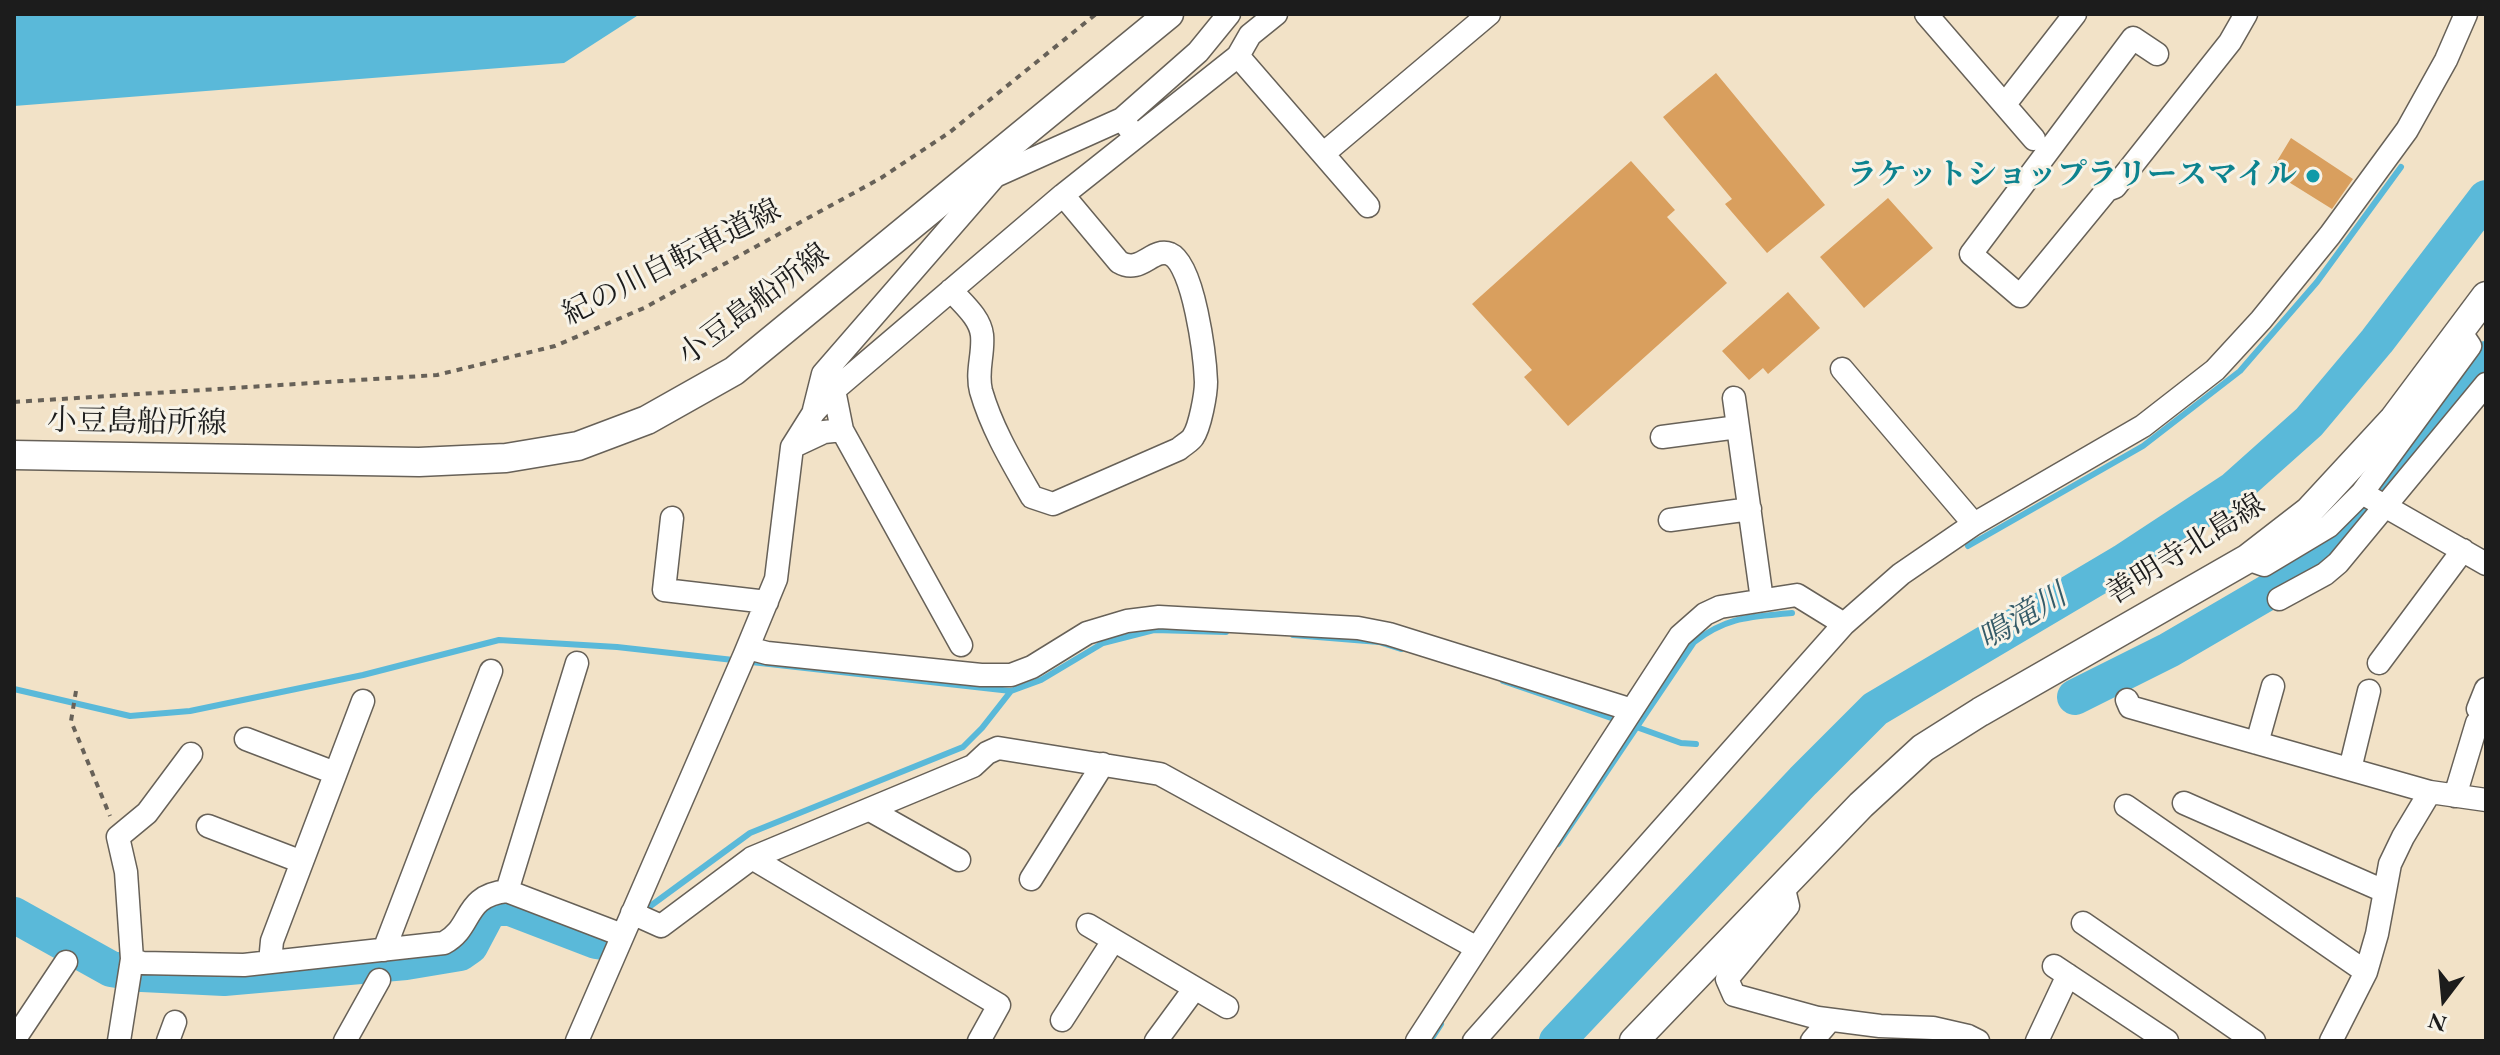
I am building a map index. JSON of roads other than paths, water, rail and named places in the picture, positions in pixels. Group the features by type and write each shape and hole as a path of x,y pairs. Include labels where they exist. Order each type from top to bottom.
{"main road":[{"name":"小豆島船所線","path":"14,455 419,462 506,458 578,446 647,420 734,371 990,170 1169,14"},
{"name":"善明寺北島線","path":"1634,1041 1861,805 1923,748 2247,559 2309,511 2394,419 2477,311"}],"street":[{"path":"577,1041 776,579 792,447 814,412 834,390 1063,195 1129,128 1229,14"},
{"path":"814,412 823,374 990,170 1129,128 1238,56 1250,35 1276,14"},
{"path":"1323,154 1489,14"},
{"path":"1926,14 2034,139"},
{"path":"2157,54 2133,38 1971,254 2020,296 2107,190 2115,187 2230,42 2246,14"},
{"path":"1474,1041 1844,624 1901,574 1974,524 2143,426 2215,370 2261,320 2330,235 2407,130 2446,60 2466,14"},
{"path":"2005,104 2068,17"},
{"path":"1238,56 1368,206"},
{"path":"951,290 977,320 982,335 978,372 981,390 1000,441 1032,497 1053,504 1179,449 1193,437 1206,384 1194,295 1186,273 1167,253 1134,267 1126,267 1063,195"},
{"path":"2247,559 2264,565 2329,526 2362,493 2470,346 2477,311"},
{"path":"1842,369 1974,524"},
{"path":"2279,599 2325,574 2338,563 2486,384"},
{"path":"834,390 842,430 961,645"},
{"path":"1734,398 1762,600"},
{"path":"1662,437 1738,427"},
{"path":"792,447 824,432 842,430"},
{"path":"2362,493 2486,564"},
{"path":"1670,520 1750,509"},
{"path":"672,518 664,590 767,602"},
{"path":"2379,663 2463,550"},
{"path":"1417,1041 1680,636 1692,624 1720,607 1797,595 1844,624"},
{"path":"743,659 767,653 981,675 1011,675 1032,667 1087,633 1127,621 1159,617 1347,627 1389,634 1627,718"},
{"path":"507,891 577,663"},
{"path":"384,950 491,671"},
{"path":"2257,743 2273,686"},
{"path":"2350,769 2369,691"},
{"path":"2127,700 2130,707 2430,792 2484,802"},
{"path":"270,962 272,941 363,701"},
{"path":"2455,796 2480,707"},
{"path":"246,739 335,773"},
{"path":"632,913 661,926 752,858 973,766 998,748 1160,774 1477,948"},
{"path":"119,1041 130,970 126,872 118,837 147,813 191,754"},
{"path":"1031,879 1103,764"},
{"path":"2337,1039 2366,972 2377,934 2390,864 2430,792"},
{"path":"2184,803 2384,891"},
{"path":"2126,806 2366,972"},
{"path":"870,810 959,860"},
{"path":"208,826 302,862"},
{"path":"752,858 999,1005 979,1041"},
{"path":"1783,885 1788,906 1727,979 1734,995 1830,1020 1933,1028 1978,1041"},
{"path":"130,970 142,963 244,965 444,943 456,934 473,906 483,897 493,892 507,891 622,935"},
{"path":"2083,923 2254,1041"},
{"path":"1088,925 1227,1007"},
{"path":"1062,1020 1113,941"},
{"path":"14,1040 66,962"},
{"path":"2037,1041 2061,970 2167,1041"},
{"path":"345,1041 379,980"},
{"path":"1156,1041 1195,988"},
{"path":"1812,1041 1830,1020"}],"water":[{"path":"14,14 640,14 564,63 14,106"}],"waterway":[{"path":"1968,546 2143,446 2240,371 2317,282 2401,167"},
{"name":"鳴滝川","path":"1557,1041 1875,709 2123,562 2234,489 2309,422 2377,341 2486,198"},
{"path":"2075,697 2169,650 2313,566 2338,543 2387,487 2486,359"},
{"path":"1558,844 1694,642 1729,622 1792,613"},
{"path":"14,689 130,716 190,711 363,675 499,640 617,647 1011,691 1041,680 1103,643 1154,630 1226,632"},
{"path":"1293,635 1379,642 1401,649"},
{"path":"1503,681 1617,720"},
{"path":"649,907 750,833 963,747 1011,691"},
{"path":"1628,724 1681,743 1696,744"},
{"path":"14,915 111,969 142,974 224,978 406,962 460,953 470,946 488,912 498,908 510,908 603,942"},
{"path":"1430,1041 1441,1024"}],"place":[{"name":"ラケットショップラリースマイル","path":"2313,176"}]}
